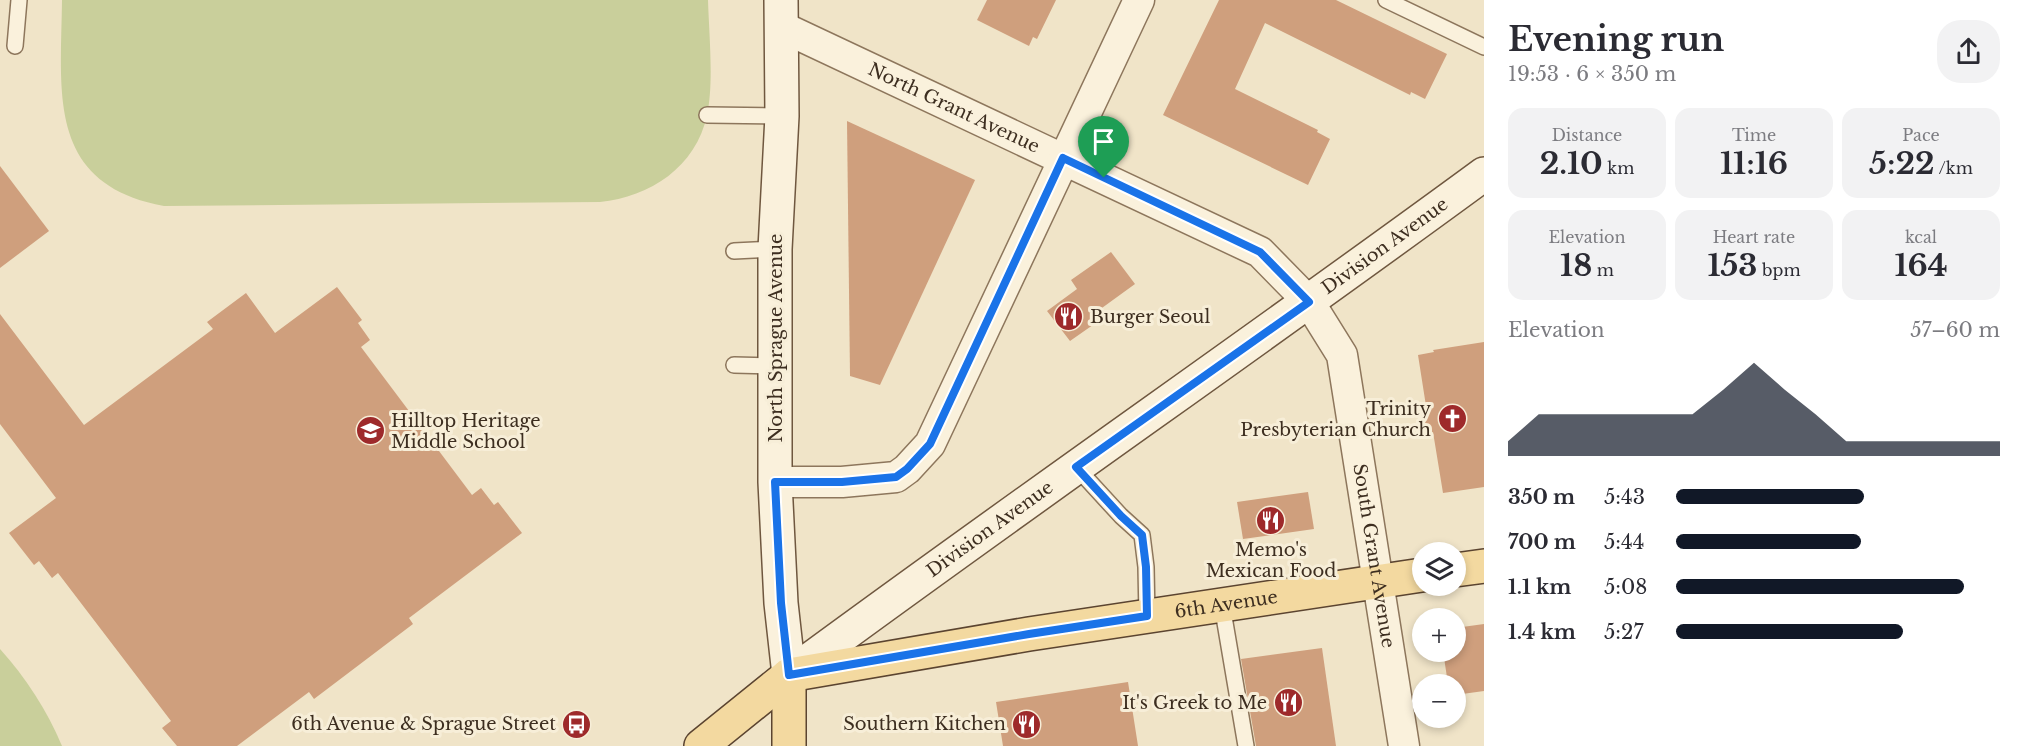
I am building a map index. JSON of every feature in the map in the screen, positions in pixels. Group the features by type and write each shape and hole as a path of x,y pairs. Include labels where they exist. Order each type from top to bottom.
{"main road":[{"name":"North Sprague Avenue","path":"781,14 782,116 775,249 775,482 781,603 789,675"},
{"name":"Division Avenue","path":"789,675 1484,174"},
{"path":"1466,568 1484,566"},
{"name":"6th Avenue","path":"701,746 789,675 1029,634 1412,576"},
{"path":"789,675 789,746"}],"street":[{"path":"775,482 842,482 896,477 907,469 930,444 1139,0"},
{"name":"North Grant Avenue","path":"781,14 1063,158 1260,252 1309,302"},
{"name":"South Grant Avenue","path":"1309,302 1342,355 1404,746"}],"lane":[{"path":"15,46 19,0"},
{"path":"1386,0 1484,47"},
{"path":"707,115 782,116"},
{"path":"734,250 775,249"},
{"path":"734,365 775,366"},
{"path":"1076,467 1121,516 1142,535 1146,567 1147,616"},
{"path":"1222,605 1246,746"}],"green space":[{"path":"62,0 708,0 711,74 707,115 693,150 681,164 653,186 619,199 600,202 164,206 126,195 98,178 80,156 68,130 63,100"},
{"path":"0,649 35,695 62,746 0,746"}],"building":[{"path":"987,0 1056,0 1037,39 1033,37 1029,46 977,20"},
{"path":"1219,0 1336,0 1447,54 1425,99 1411,92 1410,95 1265,23 1235,89 1318,130 1317,132 1330,139 1308,185 1163,115"},
{"path":"847,121 975,180 880,385 850,376"},
{"path":"0,166 49,231 0,268"},
{"path":"1111,252 1135,284 1095,313 1100,320 1070,341 1047,311 1077,289 1071,280"},
{"path":"337,287 362,320 358,323 370,340 361,347 472,495 481,488 494,505 498,502 522,533 409,618 413,624 314,699 309,692 237,746 177,746 162,728 171,721 58,573 52,578 39,561 34,565 9,533 56,498 0,424 0,314 84,425 213,329 207,322 246,293 275,333"},
{"name":"Trinity Presbyterian Church","path":"1484,342 1484,487 1443,493 1433,432 1422,434 1417,407 1426,406 1418,355 1434,352 1433,350"},
{"name":"Memo's Mexican Food","path":"1308,492 1314,529 1243,539 1237,502"},
{"path":"1484,624 1484,691 1466,693 1466,674 1446,674 1445,662 1466,662 1466,626"},
{"name":"It's Greek to Me","path":"1322,648 1336,746 1256,746 1241,659"},
{"path":"1128,682 1138,746 1003,746 996,702"}],"place":[{"name":"Burger Seoul","path":"1069,317"},
{"name":"Trinity Presbyterian Church","path":"1452,419"},
{"name":"Hilltop Heritage Middle School","path":"370,431"},
{"name":"Memo's Mexican Food","path":"1271,521"},
{"name":"It's Greek to Me","path":"1288,703"},
{"name":"6th Avenue & Sprague Street","path":"577,724"},
{"name":"Southern Kitchen","path":"1027,724"}],"route":[{"path":"1063,158 1104,178 1260,252 1309,302 1076,467 1121,516 1142,535 1146,567 1147,616 789,675 781,603 775,482 875,480 896,477 907,469 930,444 1063,158"}]}
